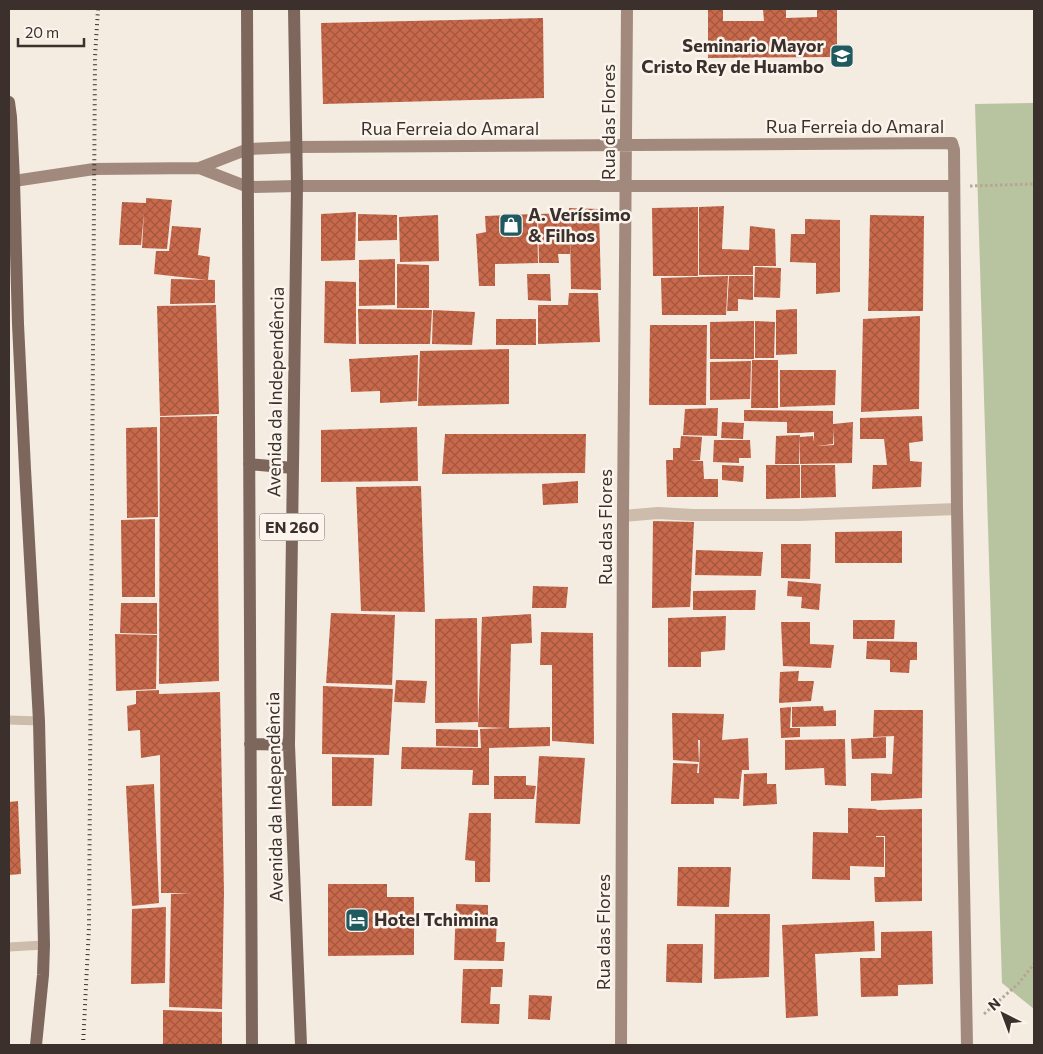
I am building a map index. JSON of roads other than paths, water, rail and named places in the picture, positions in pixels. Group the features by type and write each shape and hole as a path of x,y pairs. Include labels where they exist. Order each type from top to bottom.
{"main road":[{"name":"Avenida da Independência","path":"247,9 252,1045"},
{"name":"Avenida da Independência","path":"294,9 297,186 289,745 301,1045"},
{"path":"9,102 14,181 13,262 39,721 44,945 36,1045"},
{"path":"249,464 293,468"},
{"path":"250,744 289,745"}],"street":[{"name":"Rua das Flores","path":"621,1045 627,9"},
{"name":"Rua Ferreia do Amaral","path":"14,181 94,169 199,168 248,149 296,147 952,144 954,150 954,186 297,186 248,188 199,168"},
{"path":"954,186 957,509 967,1045"},
{"path":"623,516 658,513 798,515 957,509"}],"lane":[{"path":"9,720 39,721"},
{"path":"9,947 44,945"}],"railway":[{"path":"83,1045 89,927 95,57 98,9"}],"place":[{"name":"Seminario Mayor Cristo Rey de Huambo","path":"842,56"},
{"name":"A. Veríssimo & Filhos","path":"511,225"},
{"name":"Hotel Tchimina","path":"357,920"}]}
